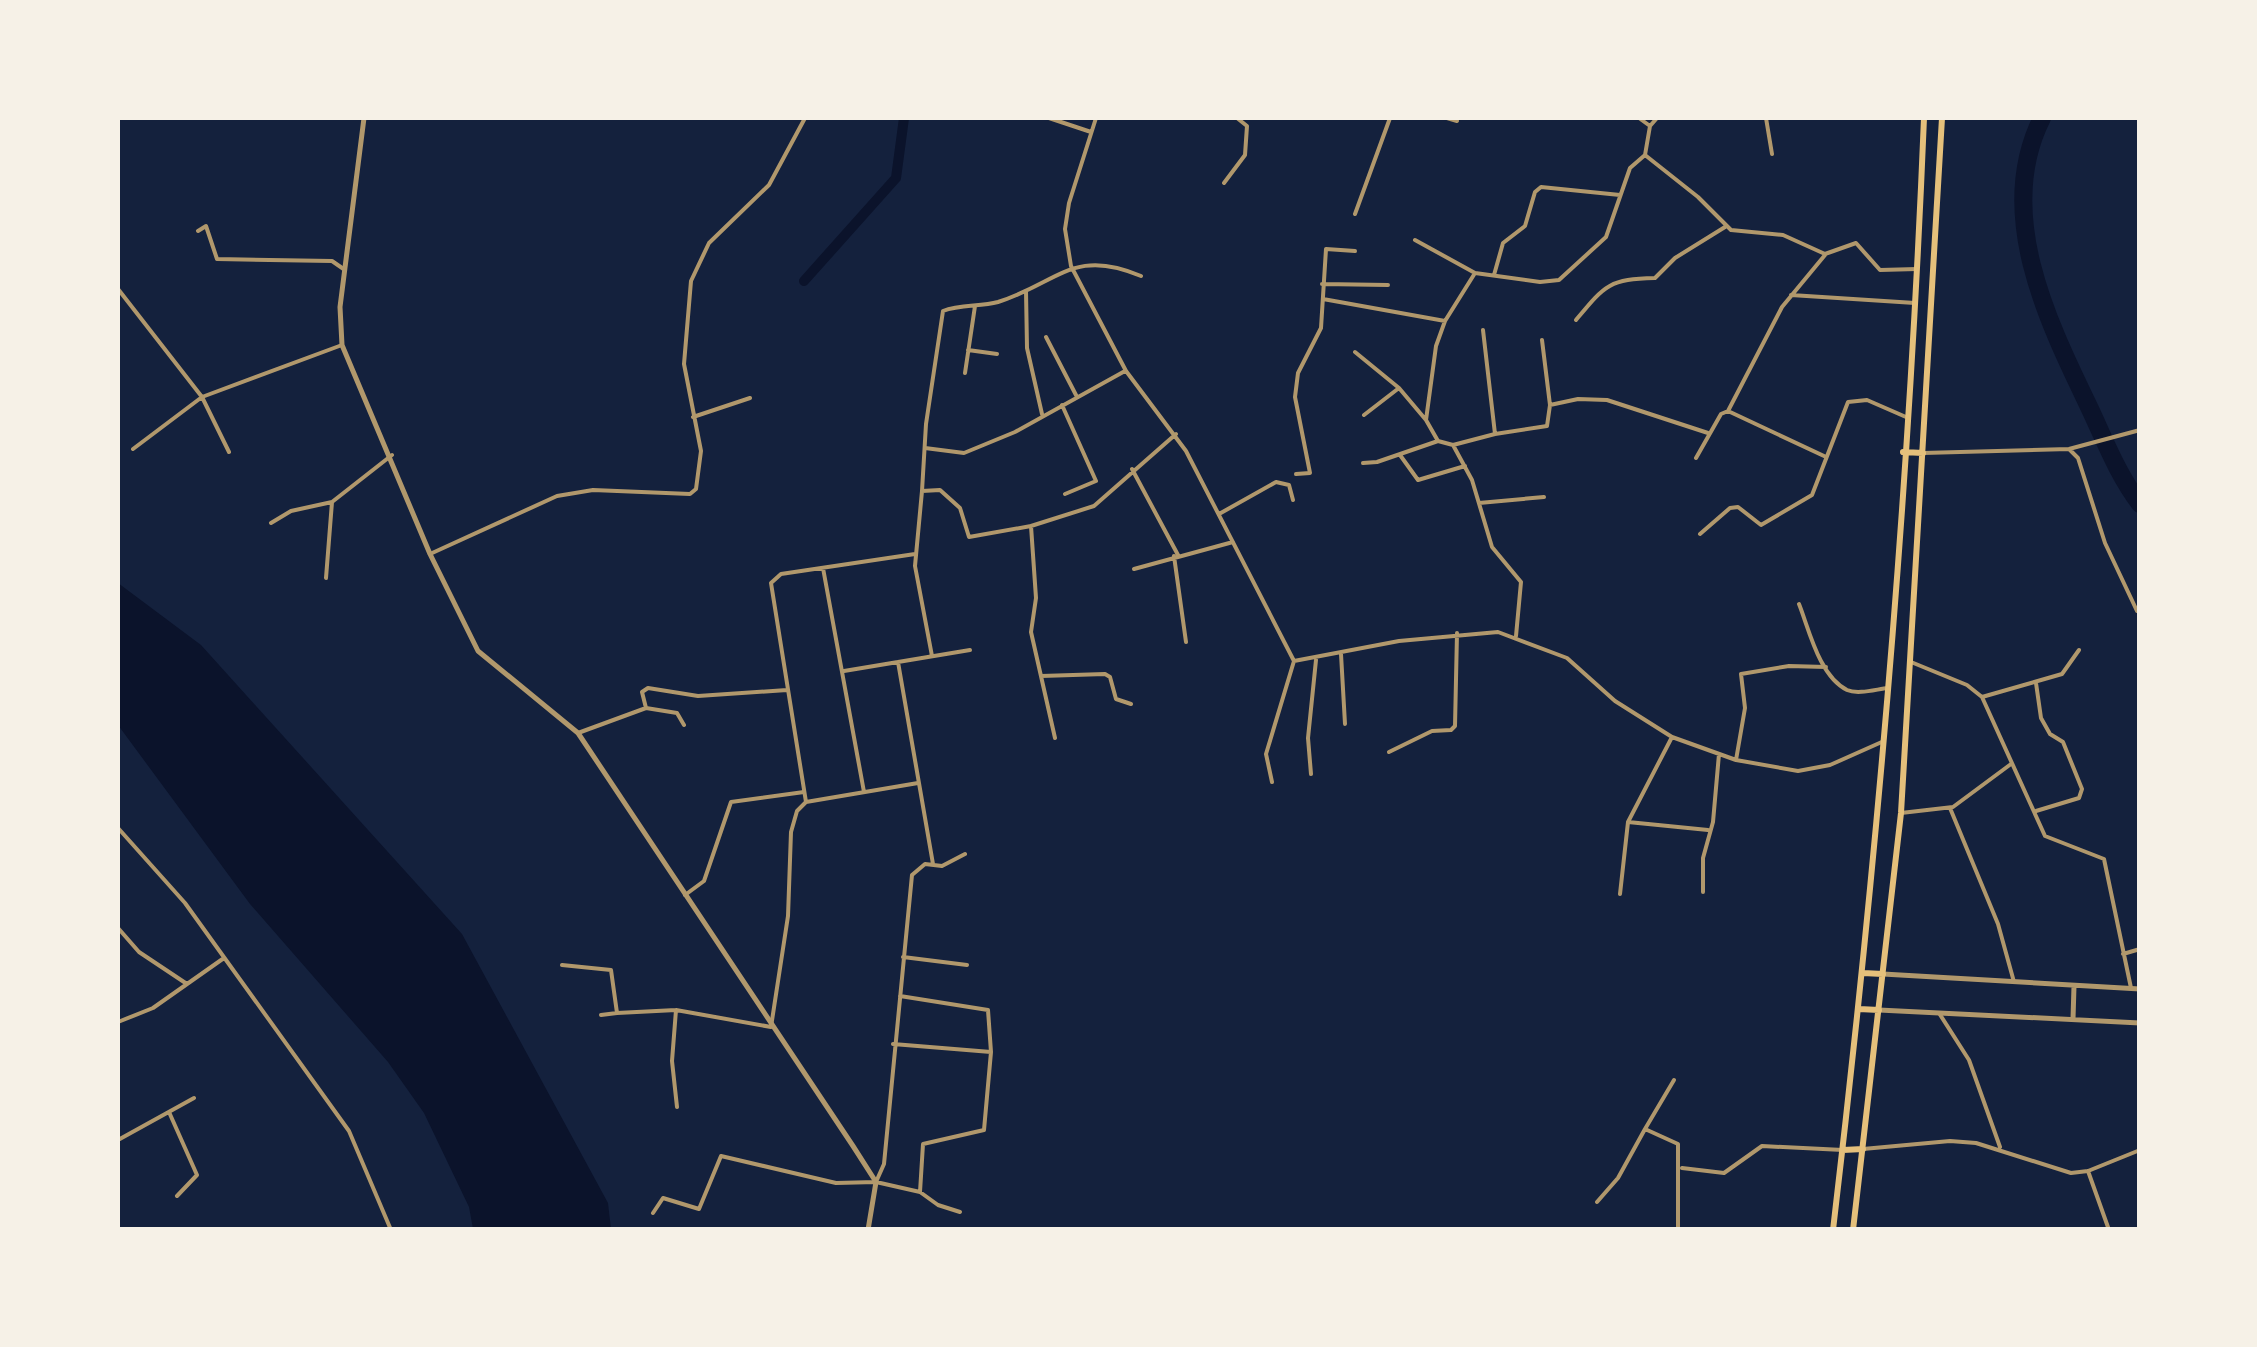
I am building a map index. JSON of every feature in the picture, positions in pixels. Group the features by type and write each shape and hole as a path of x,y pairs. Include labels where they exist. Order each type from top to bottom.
{"main road":[{"path":"1833,1230 1864,973 1885,741 1918,270 1924,118"},
{"path":"1853,1230 1901,813 1942,118"},
{"path":"1904,452 1923,453"},
{"path":"1864,973 1884,974"},
{"path":"1859,1009 1879,1010"},
{"path":"1843,1150 1863,1149"}],"street":[{"path":"364,118 345,270 342,346 392,455 430,554 478,651 578,734 876,1182"},
{"path":"430,554 557,496 593,490 690,494 700,479 702,464 684,339 691,282 710,242 770,186 805,118"},
{"path":"1050,118 1091,132"},
{"path":"1096,118 1067,218 1071,266 1126,371 1176,434 1294,661 1266,754 1272,782"},
{"path":"1224,183 1246,155 1247,126 1237,118"},
{"path":"1356,214 1390,118"},
{"path":"1447,118 1457,121"},
{"path":"1639,118 1650,126"},
{"path":"1416,240 1475,272 1540,282 1560,280 1602,242 1630,168 1645,156 1650,126 1657,118"},
{"path":"1766,118 1772,154"},
{"path":"1645,156 1698,197 1725,227"},
{"path":"1494,275 1503,243 1525,226 1535,192 1541,187 1622,195"},
{"path":"198,231 206,226 210,229 217,259 332,261 345,270"},
{"path":"1576,320 1604,287 1619,279 1656,278 1675,258 1725,227 1783,235 1825,254"},
{"path":"1696,458 1708,432 1728,411 1791,295 1825,254 1856,243 1880,270 1918,270"},
{"path":"1296,474 1310,473 1295,397 1298,374 1322,328 1326,249 1355,251"},
{"path":"932,656 915,554 943,312 1026,290 1071,266 1100,263 1141,276"},
{"path":"1426,420 1436,346 1445,322 1475,272"},
{"path":"1322,284 1388,285"},
{"path":"118,288 202,396 230,452"},
{"path":"1026,290 1027,348 1042,414"},
{"path":"1791,295 1915,303"},
{"path":"1322,299 1445,322"},
{"path":"965,373 975,306"},
{"path":"1483,330 1496,434"},
{"path":"1046,337 1077,397"},
{"path":"1363,463 1438,441 1453,445 1547,426 1550,405 1542,340"},
{"path":"134,449 202,396 342,346"},
{"path":"968,350 997,354"},
{"path":"1354,352 1399,388 1438,441"},
{"path":"925,448 964,453 1015,432 1126,371"},
{"path":"1364,415 1399,388"},
{"path":"693,416 750,398"},
{"path":"1550,405 1578,399 1607,400 1708,432"},
{"path":"1700,534 1730,508 1738,507 1761,525 1797,505 1816,488 1824,456 1848,402 1867,400 1906,417"},
{"path":"1062,404 1096,481 1065,494"},
{"path":"1728,411 1824,456"},
{"path":"1923,453 2069,449 2140,430"},
{"path":"922,491 940,490 960,508 968,537 1031,526 1094,506 1176,434"},
{"path":"1453,445 1465,466 1492,547 1522,582 1516,636"},
{"path":"2069,449 2078,458 2105,543 2137,611"},
{"path":"1400,454 1418,480 1465,466"},
{"path":"271,523 292,510 332,502 392,455"},
{"path":"1132,469 1176,556 1186,642"},
{"path":"1219,514 1276,482 1289,485 1293,500"},
{"path":"1479,503 1544,497"},
{"path":"326,578 332,502"},
{"path":"1031,526 1036,598 1031,632 1055,738"},
{"path":"1134,568 1232,542"},
{"path":"806,802 771,583 782,574 915,554"},
{"path":"823,568 864,792"},
{"path":"1799,604 1826,667 1847,690 1888,688"},
{"path":"1294,661 1485,630 1516,636 1567,658 1615,701 1672,736 1736,760 1798,772 1830,765 1885,741"},
{"path":"1389,752 1424,734 1452,730 1455,726 1457,633"},
{"path":"844,671 970,650"},
{"path":"1982,697 2062,674 2079,650"},
{"path":"1341,654 1345,724"},
{"path":"1311,774 1308,738 1316,660"},
{"path":"898,662 933,864"},
{"path":"1910,662 1967,685 1982,697 2049,840 2104,859 2113,887 2131,988"},
{"path":"1736,760 1745,708 1742,674 1789,666 1826,667"},
{"path":"1041,676 1105,674 1110,677 1116,699 1131,704"},
{"path":"2035,811 2079,798 2082,789 2063,742 2050,734 2041,718 2036,683"},
{"path":"646,708 642,692 648,688 698,696 787,690"},
{"path":"578,734 646,708 677,714 684,726"},
{"path":"1620,894 1628,822 1672,736"},
{"path":"1703,892 1703,858 1719,754"},
{"path":"1901,813 1950,808 2011,763"},
{"path":"771,1027 788,916 791,832 796,811 806,802 918,783"},
{"path":"685,895 704,881 730,802 804,792"},
{"path":"1950,808 1998,924 2014,982"},
{"path":"1628,822 1710,830"},
{"path":"118,828 185,903 349,1130 390,1230"},
{"path":"868,1230 876,1182 884,1164 912,875 925,864 951,863 965,854"},
{"path":"118,928 139,952 187,984"},
{"path":"2123,954 2140,948"},
{"path":"903,957 967,965"},
{"path":"118,1022 153,1008 224,958"},
{"path":"562,965 611,970 617,1013"},
{"path":"1884,974 2140,989"},
{"path":"2073,1020 2074,986"},
{"path":"898,996 988,1010 991,1052 984,1130 923,1144 920,1192"},
{"path":"601,1014 676,1010 771,1027"},
{"path":"676,1010 672,1061 677,1107"},
{"path":"1879,1010 2140,1022"},
{"path":"1938,1013 1968,1060 2000,1148"},
{"path":"893,1044 991,1052"},
{"path":"1597,1202 1618,1178 1674,1080"},
{"path":"118,1140 194,1098"},
{"path":"168,1112 198,1175 176,1196"},
{"path":"1646,1129 1678,1144 1678,1230"},
{"path":"1863,1149 1950,1141 2000,1148 2050,1169 2088,1172 2140,1150"},
{"path":"1680,1168 1724,1173 1762,1146 1843,1150"},
{"path":"653,1213 663,1198 699,1209 722,1156 836,1183 876,1182 920,1192 938,1205 960,1212"},
{"path":"2088,1172 2109,1230"}],"water":[{"path":"118,583 201,645 462,934 608,1203 611,1229 473,1229 469,1207 424,1113 388,1062 250,904 118,725"}],"waterway":[{"path":"804,281 896,178 904,118"},
{"path":"2042,118 2029,154 2023,191 2032,266 2058,340 2118,469 2140,504"}]}
